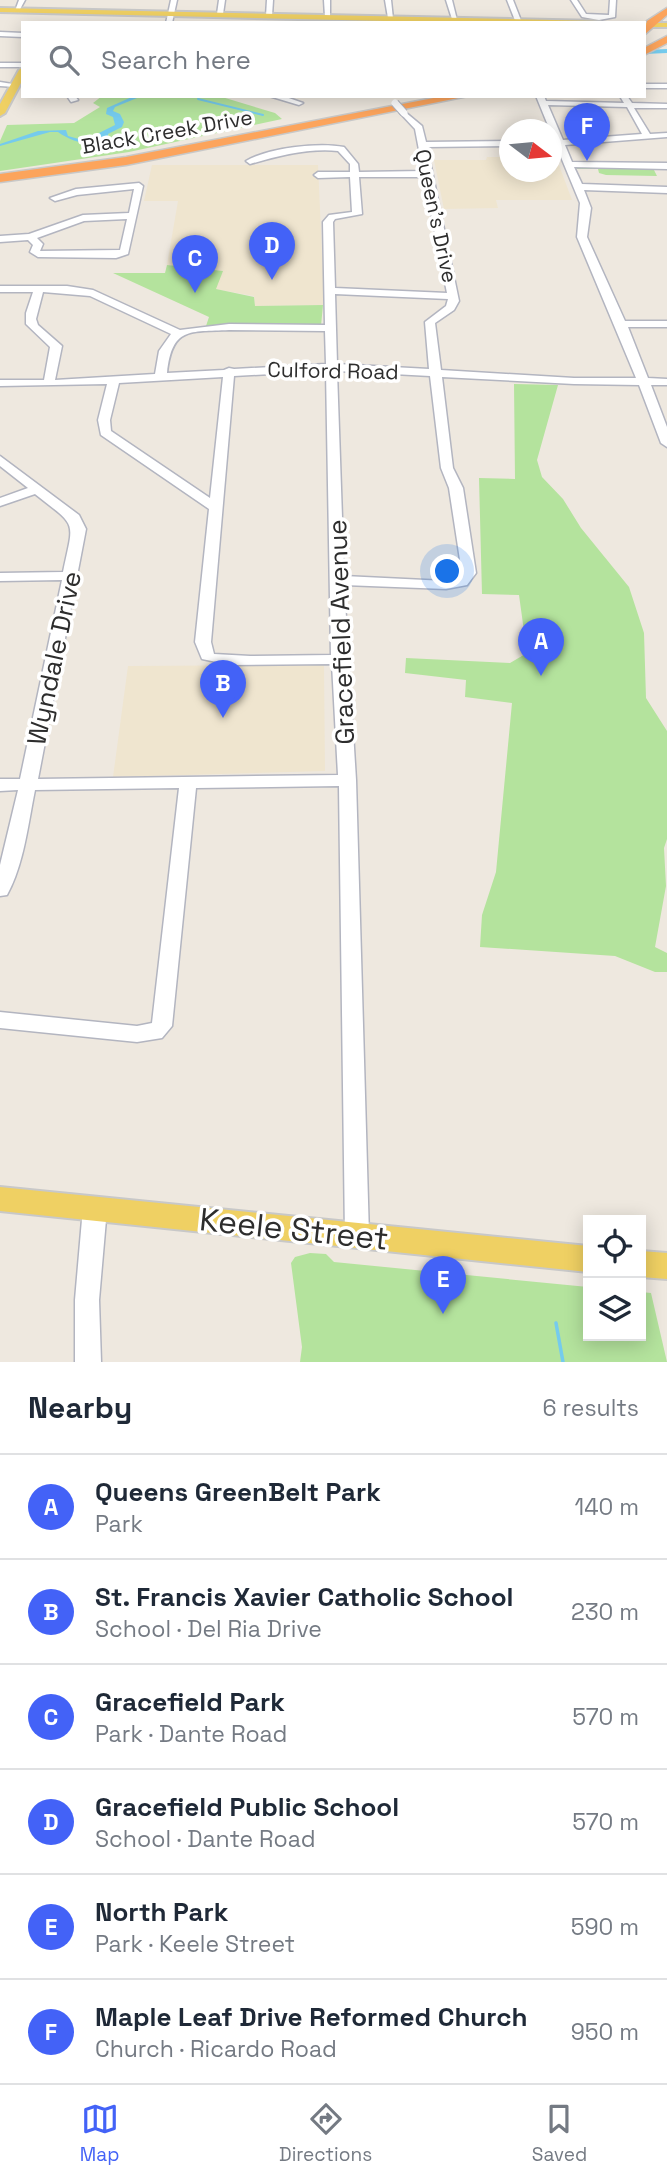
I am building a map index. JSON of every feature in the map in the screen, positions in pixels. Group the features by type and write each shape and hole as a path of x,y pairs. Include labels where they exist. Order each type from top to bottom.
{"highway":[{"path":"646,27 667,11"},
{"path":"646,44 667,26"},
{"path":"646,56 667,39"},
{"name":"Black Creek Drive","path":"0,177 127,157 434,98"},
{"name":"Black Creek Drive","path":"0,177 126,161 453,98"}],"main road":[{"path":"61,11 72,1"},
{"path":"0,10 133,13 170,18 220,15 498,21"},
{"path":"646,27 667,26"},
{"path":"1,108 21,72"},
{"name":"Keele Street","path":"0,1199 583,1259"},
{"path":"646,1264 667,1266"}],"street":[{"path":"17,10 22,0"},
{"path":"170,18 174,0"},
{"path":"220,15 222,0"},
{"path":"269,16 270,0"},
{"path":"327,0 328,17"},
{"path":"388,0 391,18"},
{"path":"449,0 455,19"},
{"path":"510,0 519,21"},
{"path":"574,0 584,16 598,21 612,17 613,0"},
{"path":"0,34 21,35"},
{"path":"0,65 21,67"},
{"path":"0,84 15,85"},
{"path":"646,86 667,86"},
{"path":"280,98 299,103"},
{"name":"Queen's Drive","path":"339,580 446,585 462,582 469,575 456,488 447,468 430,322 453,305 453,296 416,124 393,99"},
{"path":"547,119 541,99 626,100 667,106"},
{"path":"626,100 647,136"},
{"path":"562,143 667,135"},
{"path":"422,145 499,143"},
{"path":"250,162 304,149 339,148 352,161 354,174"},
{"path":"562,157 579,187 587,212 581,229 582,237 663,423 667,443"},
{"path":"574,164 667,166"},
{"name":"Gracefield Avenue","path":"354,174 356,214 332,217 328,222 357,1236"},
{"path":"318,175 428,174"},
{"path":"30,237 37,244 35,252 38,254 125,252 139,186 77,192 55,198"},
{"path":"579,187 667,190"},
{"path":"0,239 30,237 83,218 133,216"},
{"path":"0,289 67,289 93,293 179,333 215,328 331,328"},
{"path":"38,289 29,320 30,326 56,346 49,383"},
{"path":"332,291 453,296"},
{"path":"621,324 667,324"},
{"path":"161,375 165,348 179,333"},
{"name":"Culford Road","path":"1,387 161,375 331,367 574,381 667,382"},
{"path":"229,371 203,642 205,653 210,658 232,660 339,659"},
{"path":"114,379 103,426 105,432 215,507"},
{"name":"Wyndale Drive","path":"0,460 78,523 79,534 28,784 10,863 0,890"},
{"path":"182,485 218,481"},
{"path":"0,502 36,491"},
{"path":"0,577 71,576"},
{"path":"0,785 188,785 346,780"},
{"path":"0,1020 137,1034 155,1032 162,1026 188,785"},
{"path":"88,1362 87,1300 95,1208"}],"shaded area":[{"path":"487,157 499,157 499,182 562,182 562,173 572,200 496,200 498,208 444,209 434,160 486,160"},
{"path":"152,165 318,165 322,254 325,267 323,305 255,306 254,296 215,289 222,271 167,265 178,201 144,201"},
{"path":"324,665 325,771 113,777 128,666"}],"green space":[{"path":"99,98 225,98 275,113 282,119 129,152 0,171 0,141 7,125 74,123 100,107 93,103"},
{"path":"576,166 664,167 665,170 654,170 657,176 606,175 599,173 598,169 577,169"},
{"path":"167,265 223,271 216,289 254,297 255,306 323,305 321,326 206,326 209,317 113,273 165,273"},
{"path":"514,384 558,385 537,460 542,477 563,499 581,528 629,587 644,633 646,698 667,731 667,839 664,848 666,886 655,947 667,953 667,972 655,972 615,956 480,947 482,915 496,872 512,703 465,697 466,680 405,673 406,658 510,663 527,653 519,595 482,594 479,478 515,479"},
{"path":"310,1253 326,1254 334,1262 583,1287 583,1341 646,1341 646,1292 651,1293 667,1362 300,1362 302,1347 291,1263 295,1257"}],"water":[{"path":"130,98 137,98 115,107 113,111 120,114 124,122 122,127 108,134 108,140 81,142 58,132 50,132 0,146 38,131 66,130 68,136 86,141 98,140 97,134 115,125 113,117 106,114 107,108"}],"waterway":[{"path":"646,52 667,51"},
{"path":"198,99 263,115"},
{"path":"556,1323 563,1362"}],"place":[{"name":"Maple Leaf Drive Reformed Church","path":"587,161"},
{"name":"Gracefield Public School","path":"272,280"},
{"name":"Gracefield Park","path":"195,293"},
{"name":"Queens GreenBelt Park","path":"541,676"},
{"name":"St. Francis Xavier Catholic School","path":"223,718"},
{"name":"North Park","path":"443,1314"}]}
